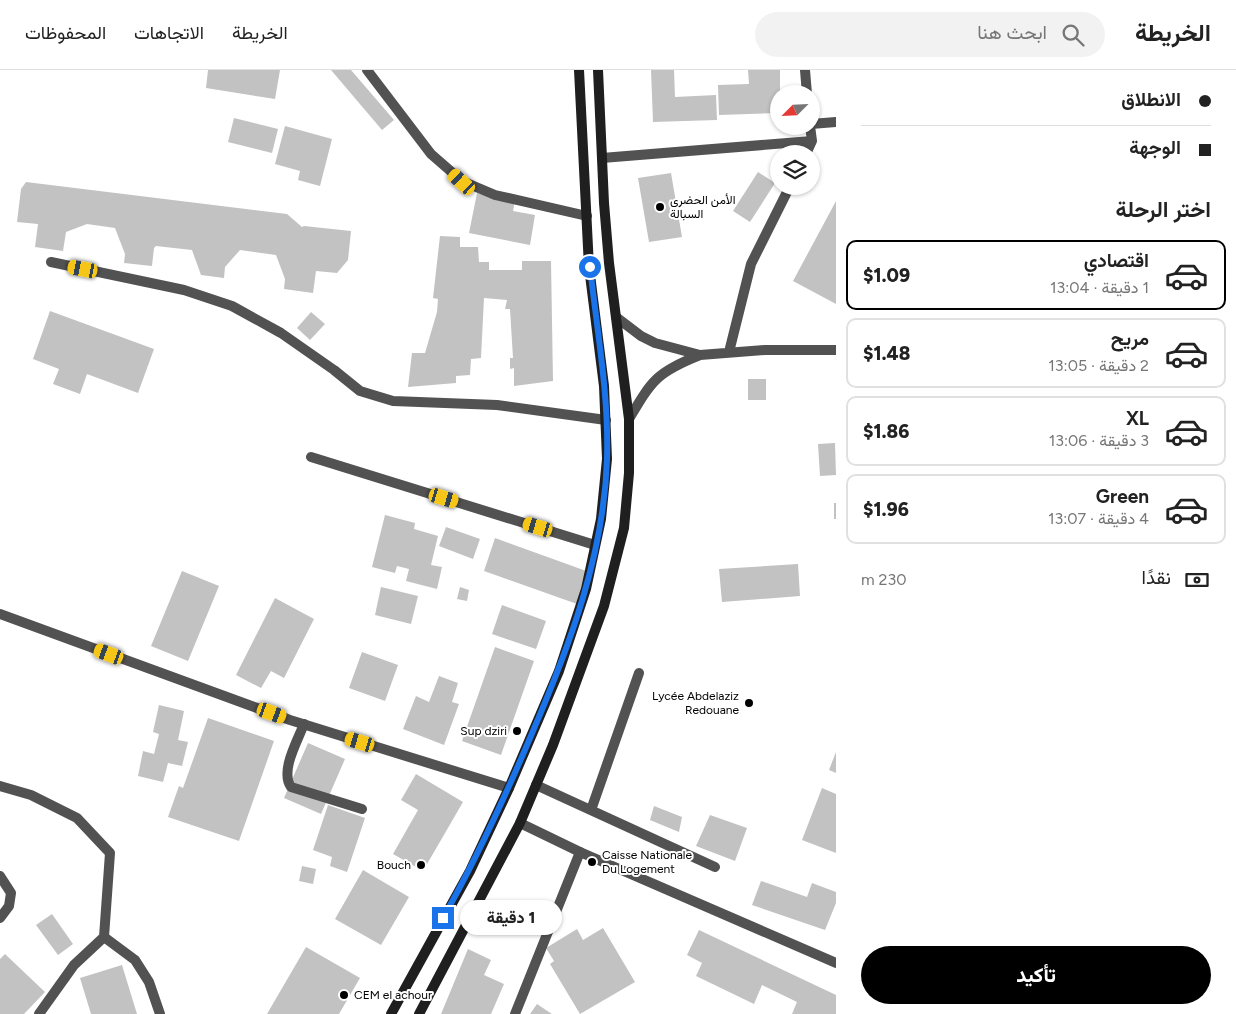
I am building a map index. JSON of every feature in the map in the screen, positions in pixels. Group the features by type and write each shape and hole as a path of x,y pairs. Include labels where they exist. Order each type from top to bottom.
{"main road":[{"path":"391,1014 470,871 509,788 559,671 586,589 601,519 607,459 606,420 604,386 590,267 579,70"},
{"path":"419,1014 520,823 553,745 604,606 624,528 629,473 629,419 604,213 598,70"}],"street":[{"path":"367,70 431,154 462,182 495,195 587,216"},
{"path":"805,70 806,85"},
{"path":"820,124 836,122"},
{"path":"810,145 812,135"},
{"path":"602,158 812,141"},
{"path":"729,352 751,264 786,195"},
{"path":"51,262 184,290 232,306 288,338 360,391 393,401 497,405 606,420"},
{"path":"616,317 641,336 655,343 700,355"},
{"path":"629,419 647,388 659,376 675,365 700,355 765,350 836,350"},
{"path":"311,457 596,544"},
{"path":"0,614 304,724 509,788"},
{"path":"590,810 639,673"},
{"path":"304,724 287,768 287,782 291,787 362,809"},
{"path":"536,785 715,868"},
{"path":"0,786 32,795 77,818 110,853 104,937 74,964 39,1014"},
{"path":"520,823 580,852 836,963"},
{"path":"515,1014 580,852"},
{"path":"0,876 11,893 8,906 0,918"},
{"path":"104,937 135,960 149,982 160,1014"}],"building":[{"path":"208,70 280,70 275,99 206,88"},
{"path":"331,70 351,70 394,120 382,130"},
{"path":"651,70 674,70 675,97 716,95 717,120 653,122"},
{"path":"748,70 780,70 780,85 770,85 770,113 719,115 718,85 749,84"},
{"path":"234,118 278,129 272,153 228,142"},
{"path":"285,126 332,139 320,186 298,180 300,171 275,164"},
{"path":"758,172 770,180 770,191 750,222 733,211"},
{"name":"الأمن الحضري السبالة","path":"671,173 682,237 649,242 638,178"},
{"path":"26,182 287,214 302,227 351,231 348,260 337,273 316,271 313,293 284,289 285,279 276,255 240,250 225,267 224,278 201,275 192,250 156,246 154,248 152,266 124,263 125,254 115,228 87,224 66,232 63,251 35,247 38,224 17,222 21,189"},
{"path":"477,193 515,200 513,211 535,215 530,245 469,233"},
{"path":"836,201 836,304 793,281"},
{"path":"440,236 460,237 460,247 478,247 479,262 489,262 489,270 522,270 522,261 551,261 553,381 514,386 514,368 510,369 510,358 513,358 510,309 505,309 507,300 484,298 481,358 471,359 470,375 456,376 456,383 408,387 412,353 425,353 437,312 438,299 433,298"},
{"path":"50,311 154,349 138,393 87,374 80,394 53,384 59,369 33,359"},
{"path":"311,312 325,324 310,340 297,328"},
{"path":"748,379 766,379 766,400 748,400"},
{"path":"835,443 836,475 820,476 818,444"},
{"path":"834,503 836,503 836,519 834,519"},
{"path":"385,515 415,523 414,529 438,536 431,565 442,567 437,589 406,581 409,569 397,566 395,573 372,567"},
{"path":"446,527 480,539 473,559 439,546"},
{"path":"495,538 589,572 577,604 484,571"},
{"path":"798,564 800,596 722,602 719,569"},
{"path":"182,571 219,586 188,661 151,646"},
{"path":"381,587 418,596 411,624 375,615"},
{"path":"460,587 469,590 467,601 457,599"},
{"path":"275,598 314,619 284,678 271,671 261,688 236,675"},
{"path":"502,605 546,621 536,649 492,634"},
{"path":"495,647 534,661 501,755 462,741"},
{"path":"362,652 398,665 385,701 349,688"},
{"path":"439,676 458,683 452,702 459,704 444,745 403,729 416,696 429,702"},
{"path":"159,705 184,711 178,740 188,742 182,766 168,763 163,782 138,776 143,751 154,754 159,734 153,732"},
{"path":"208,718 274,741 239,841 168,817 179,786 183,788"},
{"path":"308,743 345,759 321,814 284,798"},
{"path":"836,752 836,773 829,770"},
{"path":"416,774 463,802 423,871 393,854 418,810 401,800"},
{"path":"822,788 836,794 836,853 802,840"},
{"path":"328,805 365,818 347,872 330,866 332,857 313,850"},
{"path":"654,806 682,817 679,832 650,820"},
{"path":"710,815 747,828 735,861 696,846"},
{"path":"302,866 316,869 313,884 299,881"},
{"path":"363,870 409,897 381,945 335,919"},
{"path":"761,881 807,897 812,883 836,892 836,903 825,930 752,905"},
{"path":"52,914 73,944 58,955 36,925"},
{"path":"603,928 635,982 580,1014 550,964 554,961 546,948 577,929 583,940"},
{"path":"699,930 836,995 836,1014 792,1014 797,1002 762,985 754,1004 696,976 702,963 687,955"},
{"path":"306,947 360,978 339,1014 267,1014"},
{"path":"468,949 491,960 484,975 504,984 491,1014 441,1014"},
{"path":"5,954 45,992 24,1014 0,1014 0,959"},
{"path":"122,965 137,1014 91,1014 80,978"},
{"path":"537,1004 552,1014 530,1014"}],"place":[{"name":"الأمن الحضري السبالة","path":"660,207"},
{"name":"Lycée Abdelaziz Redouane","path":"749,703"},
{"name":"Sup dziri","path":"517,731"},
{"name":"Caisse Nationale Du Logement","path":"592,862"},
{"name":"Bouch","path":"421,865"},
{"name":"CEM el achour","path":"344,995"}],"route":[{"path":"443,918 470,871 509,788 559,671 586,589 601,519 607,459 604,386 590,267"}]}
